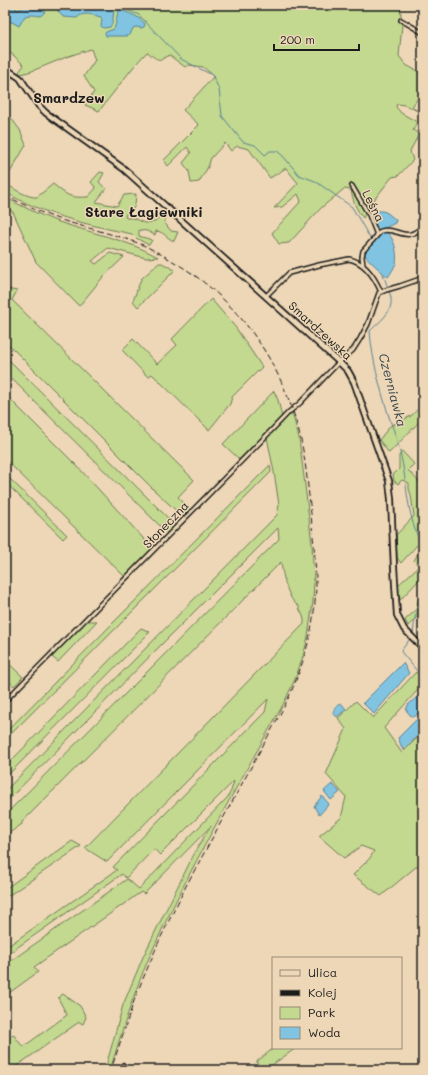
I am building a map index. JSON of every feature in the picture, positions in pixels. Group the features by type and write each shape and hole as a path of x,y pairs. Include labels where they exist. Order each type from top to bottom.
{"street":[{"path":"401,20 423,33"},
{"name":"Smardzewska","path":"5,68 20,78 39,106 50,117 127,171 348,371 354,382 389,481 396,610 398,618 404,629 423,648"},
{"name":"Leśna","path":"352,186 369,215 377,235"},
{"path":"363,265 363,250 381,231 387,230 411,234 423,227"},
{"path":"266,296 289,273 349,259 363,265 377,283 381,292 423,278"},
{"name":"Słoneczna","path":"5,701 265,436 300,403 339,362 353,350 360,339 371,316 378,295 381,292"},
{"path":"123,1065 127,1070"}],"green space":[{"path":"5,5 400,5 402,25 399,56 406,65 423,74 423,94 421,93 412,107 423,114 404,105 397,104 396,107 401,113 417,122 413,130 419,134 410,151 413,160 398,176 392,177 370,205 363,218 355,205 351,190 344,189 321,208 289,243 279,244 272,233 301,201 298,194 282,207 274,208 298,183 286,168 270,178 249,149 237,146 231,151 225,143 211,158 208,167 199,182 191,183 189,171 183,163 191,153 187,147 168,166 164,160 199,125 183,110 214,76 203,67 189,65 185,67 169,55 162,59 158,59 147,52 99,111 85,105 94,92 84,76 95,60 91,49 21,74 19,72 24,65 5,49"},
{"path":"5,72 12,79 5,89"},
{"path":"5,110 20,130 26,145 5,181"},
{"path":"100,172 104,173 99,182 106,189 96,202 117,206 124,195 136,194 134,207 125,215 126,218 133,218 144,223 155,222 165,211 169,212 164,222 171,231 178,232 174,241 164,234 156,231 155,235 147,231 139,230 139,236 152,240 149,245 132,234 83,223 51,213 5,192 5,183 25,194 37,197 53,184 69,195 88,197 96,188 91,182"},
{"path":"5,197 56,221 133,245 158,257 146,258 108,248 92,261 96,264 110,253 124,257 103,277 79,306 36,262 13,212 5,208"},
{"path":"159,263 162,263 175,270 138,307 133,301 141,279"},
{"path":"5,285 7,289 17,291 12,300 194,480 178,497 190,509 183,517 5,341"},
{"path":"211,299 236,328 262,367 232,397 230,404 209,430 152,374 148,377 122,350 133,339 157,364 177,345 172,339"},
{"path":"5,356 175,525 167,533 5,372"},
{"path":"274,391 282,417 240,460 223,444"},
{"path":"5,394 78,467 153,549 125,577 5,459"},
{"path":"423,404 423,418 389,453 379,440 390,426 411,416"},
{"path":"292,412 299,438 312,544 314,581 313,602 304,653 296,677 284,703 214,829 164,925 138,985 110,1070 105,1070 123,1005 143,957 196,850 211,826 144,894 141,892 34,967 38,972 5,996 5,965 127,879 139,889 227,798 234,781 160,855 154,849 126,878 122,874 5,956 5,948 117,870 113,867 265,712 268,699 107,862 85,848 304,624 299,606 295,603 289,593 284,579 281,562 22,822 22,824 5,836 5,815 279,539 278,528 5,803 5,791 277,515 279,505 267,437"},
{"path":"402,451 414,464 408,470 420,483 423,480 423,576 400,600 397,586 419,566 414,561 420,549 417,545 401,563 397,558 396,535 414,516 409,483 402,480 398,484 394,481 393,475 399,469 399,456"},
{"path":"270,465 271,472 5,740 5,733"},
{"path":"5,474 67,535 63,539 5,482"},
{"path":"423,596 423,611 408,626 405,620 416,610 418,600"},
{"path":"87,621 97,621 58,662 51,656"},
{"path":"141,628 150,632 5,778 5,767"},
{"path":"5,660 23,677 14,686 5,677"},
{"path":"416,672 423,680 423,684 384,728 402,753 423,732 423,861 381,896 353,875 370,858 374,851 361,846 344,858 319,836 341,818 346,797 326,774 346,729 338,718 356,701 373,718"},
{"path":"72,841 81,846 5,898 5,889"},
{"path":"63,994 80,1006 86,1017 83,1024 79,1022 11,1070 6,1070 5,1040 13,1034 23,1047 67,1015 58,998"},
{"path":"273,1049 295,1049 265,1070 263,1070 256,1062"}],"water":[{"path":"5,5 15,5 16,9 19,10 22,5 47,5 43,14 39,16 25,16 19,26 12,22 5,21"},
{"path":"52,5 104,5 110,7 114,11 112,24 110,27 103,28 101,26 101,17 88,14 77,18 63,17"},
{"path":"119,10 130,13 140,19 145,24 144,27 133,28 130,35 127,36 106,36 106,32 114,29"},
{"path":"376,211 383,211 387,213 396,220 395,223 378,230 371,214"},
{"path":"385,231 391,237 395,245 396,254 396,263 388,277 365,255 367,249"},
{"path":"403,663 409,673 374,714 363,703"},
{"path":"418,696 423,702 423,709 414,717 411,716 406,710 408,705"},
{"path":"341,703 346,709 337,717 333,711"},
{"path":"423,713 423,731 403,750 398,738"},
{"path":"332,784 340,792 331,800 324,791"},
{"path":"322,796 329,804 319,815 314,806"}],"waterway":[{"name":"Czerniawka","path":"124,5 125,9 139,15 181,59 212,75 219,89 222,116 243,142 255,145 265,155 270,151 277,151 299,175 315,181 352,207 371,240"},
{"path":"383,274 388,288"},
{"name":"Czerniawka","path":"389,291 391,298 390,309 370,331 371,342 380,387 396,436 403,464 410,513 417,536 423,547"},
{"name":"Czerniawka","path":"413,634 415,617 423,598"},
{"name":"Czerniawka","path":"409,640 401,651 423,678"}],"railway":[{"path":"5,195 58,219 143,245 187,270 227,303 259,342 273,364 284,387 300,436 307,475 316,567 315,601 307,648 297,678 284,707 186,886 160,939 136,995 111,1070"}],"district":[{"name":"Smardzew","path":"69,98"},
{"name":"Stare Łagiewniki","path":"144,212"}]}
